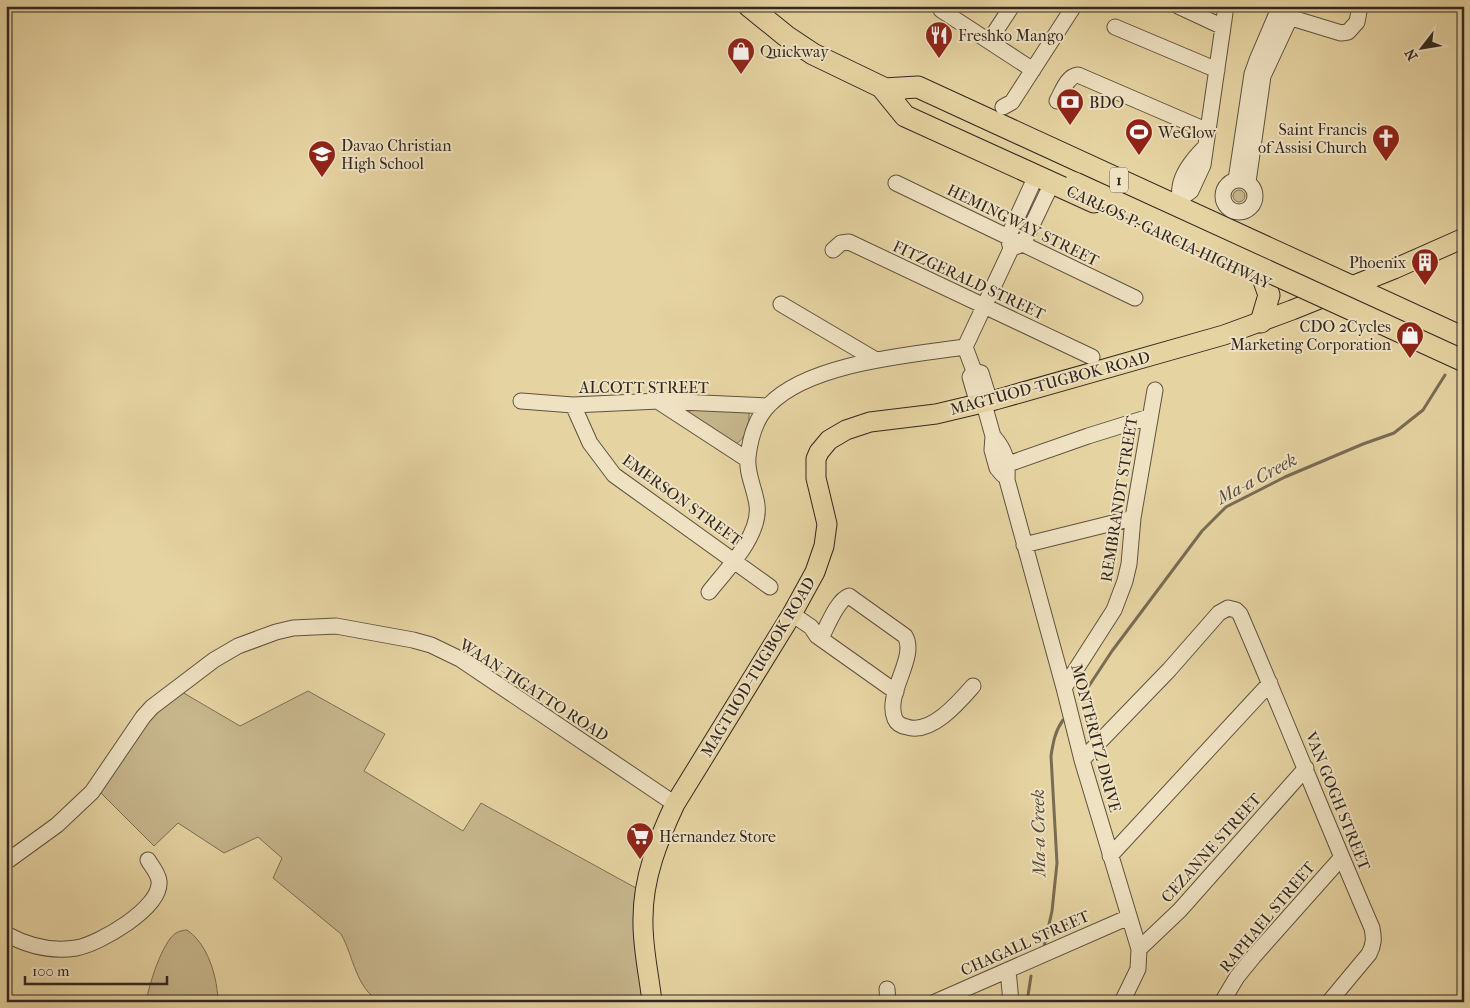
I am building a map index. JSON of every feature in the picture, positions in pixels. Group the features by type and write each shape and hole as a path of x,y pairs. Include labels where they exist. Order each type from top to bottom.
{"highway":[{"name":"CARLOS P. GARCIA HIGHWAY","path":"749,6 798,45 890,92 909,107 1077,177 1464,349"},
{"name":"CARLOS P. GARCIA HIGHWAY","path":"890,92 918,87 998,114 1108,174 1178,203 1227,219 1261,245 1464,338"},
{"name":"CARLOS P. GARCIA HIGHWAY","path":"890,92 905,116 1464,372"},
{"path":"1095,203 1108,174"},
{"name":"CARLOS P. GARCIA HIGHWAY","path":"1077,177 1464,361"},
{"path":"1164,234 1178,203"},
{"path":"1210,256 1227,219"},
{"path":"1261,245 1264,281 1270,295 1261,322"},
{"path":"1264,281 1292,259"},
{"path":"1377,332 1390,304"},
{"path":"1420,352 1433,324"}],"main road":[{"name":"MAGTUOD-TUGBOK ROAD","path":"652,1002 642,919 648,876 674,804 790,618 815,572 824,546 827,524 815,467 819,452 823,446 838,434 870,422 936,414 1200,342 1261,322 1312,302 1464,238"}],"street":[{"path":"989,41 1012,6"},
{"path":"998,114 1012,102 1029,67 1074,6"},
{"path":"1178,6 1223,27"},
{"path":"1178,203 1192,191 1203,165 1226,6"},
{"path":"1242,181 1247,146 1252,74 1257,60 1285,11 1342,32 1348,32 1357,22 1360,6"},
{"path":"942,8 1029,67"},
{"path":"1115,27 1217,70"},
{"path":"1057,101 1069,79 1078,75 1208,131"},
{"path":"709,592 753,532 758,518 758,504 751,483 748,460 752,432 768,406 789,389 812,377 876,360 966,347 1014,243 1015,221 1044,180"},
{"path":"1014,243 1030,229 1044,180"},
{"path":"1242,181 1254,191 1254,202 1247,210 1227,219 1223,190 1230,182 1242,181"},
{"name":"HEMINGWAY STREET","path":"896,183 1014,243 1135,298"},
{"path":"1015,221 1030,229"},
{"name":"FITZGERALD STREET","path":"833,250 841,244 849,242 1092,357"},
{"path":"781,304 876,360"},
{"name":"MONTERITZ DRIVE","path":"966,347 974,371 981,373 987,392 983,400 993,436 1002,447 1004,471 1082,760 1139,949 1138,969 1122,1002"},
{"name":"REMBRANDT STREET","path":"1064,688 1114,610 1120,596 1129,564 1132,518 1155,390"},
{"name":"ALCOTT STREET","path":"521,401 573,405 659,402 768,406"},
{"path":"659,402 748,460"},
{"name":"EMERSON STREET","path":"573,405 590,442 614,475 770,586"},
{"path":"1004,471 1088,436 1149,416"},
{"path":"1024,545 1132,518"},
{"path":"819,637 839,604 844,598 849,596 902,633 908,640 908,649 896,692 895,720 899,724 913,729 930,724 941,718 973,686"},
{"name":"VAN GOGH STREET","path":"1082,760 1169,670 1219,613 1224,609 1232,608 1236,610 1240,614 1270,683 1372,928 1373,947 1362,964 1329,1002"},
{"path":"790,618 811,627 819,637 896,692"},
{"name":"WAAN-TIGATTO ROAD","path":"6,862 57,825 92,792 143,717 165,696 214,660 238,646 276,632 308,627 336,626 413,640 460,659 674,804"},
{"path":"1110,856 1270,683"},
{"name":"CEZANNE STREET","path":"1139,949 1180,910 1306,768"},
{"name":"RAPHAEL STREET","path":"1222,1002 1254,956 1342,857"},
{"path":"6,934 40,948 61,949 91,944 116,931 130,922 152,900 158,889 159,881 148,860"},
{"name":"CHAGALL STREET","path":"935,1002 1129,917"},
{"path":"1008,970 1011,1002"}],"shaded area":[{"path":"1237,190 1241,190 1245,196 1241,202 1237,202 1233,198 1233,194"},
{"path":"696,407 749,411 748,426 742,439 734,445 689,415 689,412"},
{"path":"308,691 385,734 364,771 463,831 481,803 636,888 634,930 644,1002 380,1002 372,996 360,980 341,934 273,878 282,858 258,837 224,853 178,823 154,846 99,791 147,720 182,692 240,726"},
{"path":"187,930 197,939 208,958 216,981 219,1002 146,1002 153,975 166,945 176,933"}],"waterway":[{"name":"Ma-a Creek","path":"1081,698 1112,651 1202,531 1226,507 1285,477 1394,433 1423,410 1445,375"},
{"name":"Ma-a Creek","path":"1044,947 1052,911 1057,863 1051,756 1056,733 1063,720"},
{"name":"Ma-a Creek","path":"1027,1002 1031,976"}],"place":[{"name":"Freshko Mango","path":"939,59"},
{"name":"Quickway","path":"741,75"},
{"name":"BDO","path":"1070,126"},
{"name":"WeGlow","path":"1139,156"},
{"name":"Saint Francis of Assisi Church","path":"1386,162"},
{"name":"Davao Christian High School","path":"322,178"},
{"name":"Phoenix","path":"1425,286"},
{"name":"CDO 2Cycles Marketing Corporation","path":"1410,359"},
{"name":"Hernandez Store","path":"640,860"}]}
